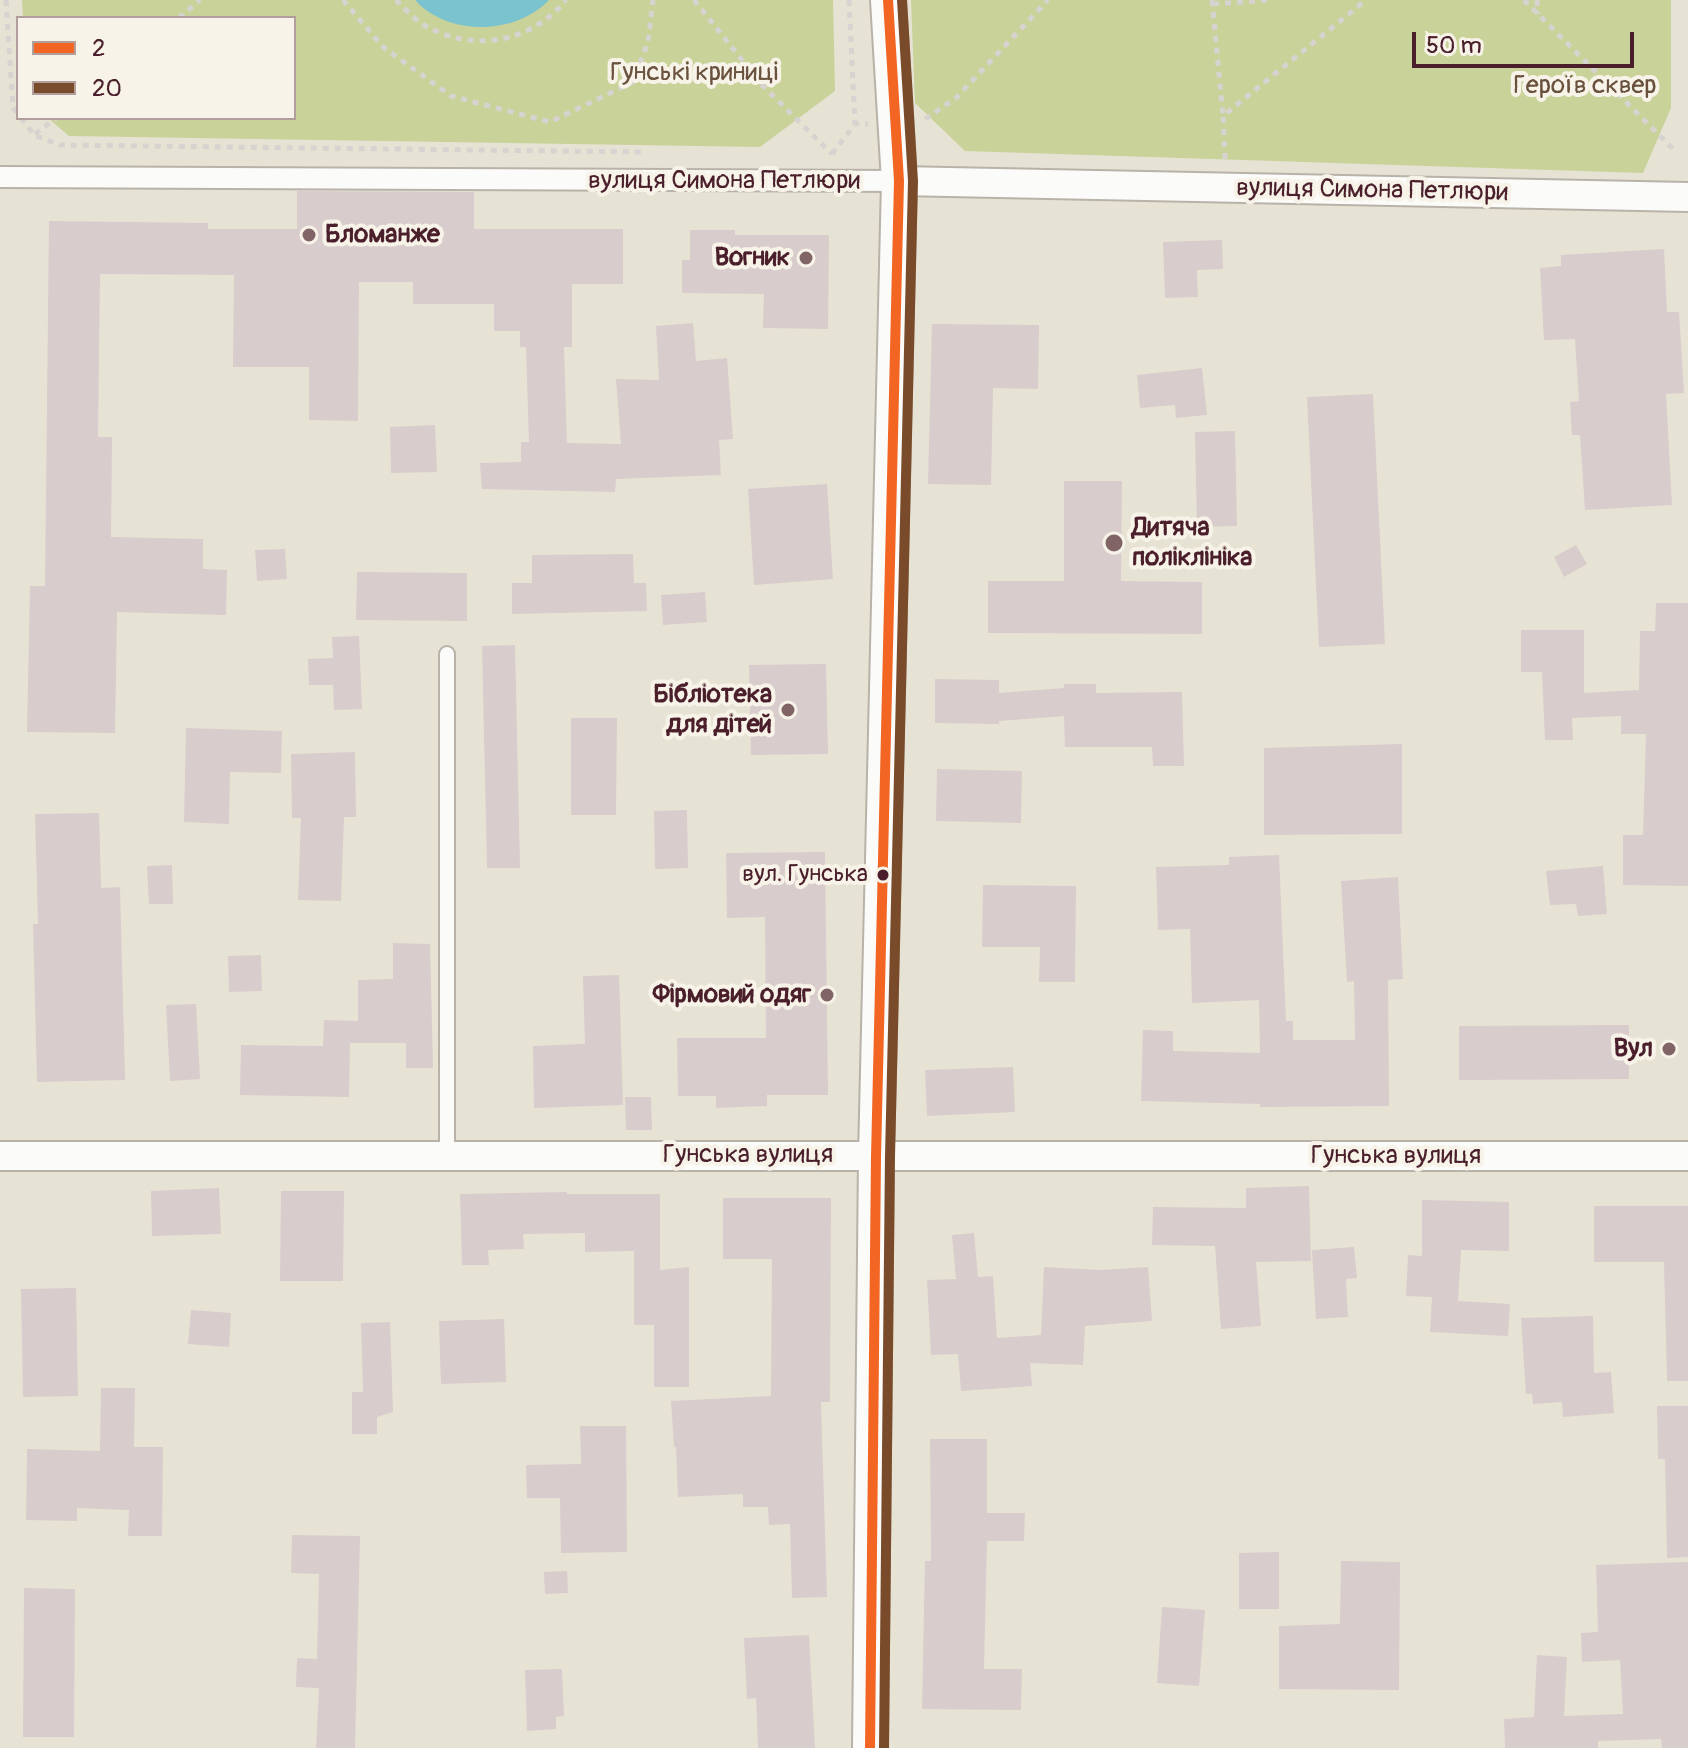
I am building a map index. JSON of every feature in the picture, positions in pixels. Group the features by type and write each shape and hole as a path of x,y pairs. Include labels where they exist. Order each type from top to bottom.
{"street":[{"path":"870,1748 876,1156 899,181 888,0"},
{"name":"вулиця Симона Петлюри","path":"0,177 899,181 1688,197"},
{"name":"Гунська вулиця","path":"0,1156 1688,1156"}],"lane":[{"path":"447,654 447,1155"}],"path":[{"path":"6,0 13,108 16,111"},
{"path":"181,16 200,0"},
{"path":"343,0 383,47 451,96 550,122 633,82 648,42 653,0"},
{"path":"396,0 422,24 455,39 490,42 525,33 555,14 566,0"},
{"path":"694,0 762,85 832,154"},
{"path":"832,154 855,124 849,0"},
{"path":"855,124 921,122 956,98 1048,0"},
{"path":"1225,164 1213,2 1270,0"},
{"path":"1223,116 1366,0"},
{"path":"1524,0 1676,152"},
{"path":"1537,0 1538,14"},
{"path":"23,120 34,135 60,145 645,152"},
{"path":"34,135 53,120"},
{"path":"817,154 832,154"}],"green space":[{"name":"Гунські криниці","path":"22,0 833,0 835,91 760,147 69,136 50,120 296,120 296,16 23,16"},
{"name":"Героїв сквер","path":"911,0 1671,0 1671,108 1643,173 965,151 915,103"}],"water":[{"path":"415,0 549,0 519,20 482,27 445,21"}],"building":[{"path":"297,191 474,192 474,229 623,229 623,284 572,284 572,347 564,347 567,443 621,444 616,379 659,380 656,326 693,323 696,361 727,358 733,439 719,440 721,475 616,479 615,492 482,489 480,463 521,462 521,442 529,442 526,347 520,347 520,331 494,331 494,304 413,304 413,282 359,282 358,421 309,420 309,367 233,367 234,275 100,274 98,437 112,437 111,537 203,539 203,569 227,570 226,615 117,612 115,733 27,732 30,586 45,586 49,221 208,223 208,229 297,229"},
{"path":"690,230 735,230 735,235 829,235 828,329 763,328 764,294 682,293 682,260 690,260"},
{"path":"1222,240 1223,269 1197,270 1198,297 1165,298 1163,242"},
{"path":"1664,249 1667,312 1679,312 1684,393 1666,394 1672,505 1585,510 1580,435 1572,435 1570,402 1579,401 1575,339 1544,340 1540,268 1561,266 1561,255"},
{"path":"932,324 1039,325 1038,389 993,388 991,485 928,484"},
{"path":"1202,368 1207,415 1176,418 1175,405 1140,408 1137,375"},
{"path":"1373,394 1385,644 1319,647 1307,397"},
{"path":"435,425 437,472 391,473 390,427"},
{"path":"1235,431 1237,526 1197,527 1195,432"},
{"path":"1064,481 1122,481 1121,581 1202,582 1202,634 988,633 988,581 1064,581"},
{"path":"827,484 833,579 754,585 748,489"},
{"path":"1576,545 1587,564 1564,577 1554,557"},
{"path":"285,549 287,579 257,581 255,550"},
{"path":"633,554 634,583 646,583 647,611 512,614 512,583 532,583 532,555"},
{"path":"357,572 467,573 467,621 356,620"},
{"path":"705,592 707,622 663,625 661,595"},
{"path":"1656,603 1688,603 1688,886 1623,885 1623,835 1643,835 1646,734 1621,734 1621,716 1572,718 1573,740 1545,740 1542,672 1521,672 1521,630 1584,630 1584,693 1639,690 1640,631 1655,631"},
{"path":"359,636 362,709 334,710 333,685 309,685 308,659 333,658 332,637"},
{"path":"515,645 520,868 487,868 482,646"},
{"name":"Бібліотека для дітей","path":"826,664 828,754 751,755 749,665"},
{"path":"935,679 999,680 999,693 1064,688 1064,684 1096,684 1096,693 1182,692 1184,766 1153,766 1152,747 1065,747 1064,716 999,721 999,724 935,723"},
{"path":"571,718 617,718 616,815 571,815"},
{"path":"186,728 282,731 281,773 230,772 229,824 184,822"},
{"path":"1402,744 1402,834 1264,835 1264,748"},
{"path":"355,752 356,817 344,817 341,901 298,900 301,818 292,818 291,754"},
{"path":"937,769 1022,771 1021,823 936,821"},
{"path":"687,810 688,868 655,869 654,811"},
{"path":"99,813 101,888 120,887 125,1080 37,1082 33,924 38,924 35,814"},
{"path":"825,852 828,1095 767,1095 767,1106 716,1108 716,1096 678,1096 677,1038 766,1038 765,917 727,918 726,853"},
{"path":"1279,855 1286,1021 1293,1021 1293,1040 1355,1040 1354,981 1347,982 1341,881 1398,877 1403,979 1388,980 1389,1106 1260,1107 1260,1104 1141,1101 1143,1030 1173,1031 1173,1051 1260,1053 1259,1000 1192,1003 1190,929 1158,930 1156,867 1229,865 1229,857"},
{"path":"172,865 173,904 149,904 147,866"},
{"path":"1603,866 1607,914 1578,916 1576,904 1550,905 1546,871"},
{"path":"983,885 1076,886 1075,982 1039,982 1040,947 982,947"},
{"path":"393,943 430,944 433,1068 406,1068 406,1043 350,1043 349,1097 240,1095 241,1045 323,1046 324,1020 358,1021 358,980 393,979"},
{"path":"261,955 262,991 229,992 228,956"},
{"path":"619,975 623,1105 534,1108 533,1046 585,1044 583,976"},
{"path":"196,1004 200,1079 170,1081 166,1005"},
{"path":"1629,1025 1629,1079 1459,1080 1459,1026"},
{"path":"1013,1067 1015,1112 927,1116 925,1070"},
{"path":"625,1097 651,1097 652,1130 626,1130"},
{"path":"1309,1186 1311,1261 1256,1262 1261,1326 1221,1329 1215,1246 1152,1245 1153,1207 1246,1208 1246,1188"},
{"path":"219,1188 221,1234 152,1236 151,1191"},
{"path":"281,1191 344,1191 343,1281 280,1281"},
{"path":"460,1194 660,1194 660,1270 689,1267 689,1387 654,1387 654,1325 634,1325 634,1251 585,1252 585,1233 523,1234 524,1249 488,1250 489,1265 462,1265"},
{"path":"723,1198 831,1198 830,1402 821,1402 827,1597 792,1598 790,1524 769,1525 768,1507 743,1507 743,1494 678,1497 671,1401 771,1396 772,1259 723,1259"},
{"path":"1422,1200 1509,1202 1509,1251 1461,1250 1458,1301 1510,1304 1508,1336 1430,1332 1432,1297 1406,1296 1408,1255 1422,1256"},
{"path":"1594,1206 1688,1206 1688,1381 1667,1381 1664,1262 1594,1262"},
{"path":"974,1233 978,1277 993,1276 997,1338 1041,1335 1044,1267 1100,1270 1148,1267 1152,1321 1085,1326 1083,1365 1030,1363 1032,1386 961,1391 958,1354 931,1355 927,1280 956,1279 952,1235"},
{"path":"1354,1247 1357,1278 1346,1279 1348,1317 1316,1319 1312,1250"},
{"path":"76,1288 78,1396 23,1397 21,1289"},
{"path":"191,1310 231,1313 229,1347 188,1344"},
{"path":"1593,1316 1594,1373 1611,1372 1614,1413 1563,1417 1562,1402 1533,1404 1532,1394 1526,1394 1521,1318"},
{"path":"504,1319 506,1382 441,1384 439,1321"},
{"path":"390,1322 393,1412 377,1417 377,1434 352,1434 352,1392 363,1392 361,1323"},
{"path":"101,1388 135,1388 134,1447 163,1447 162,1536 128,1536 129,1510 77,1508 77,1521 26,1520 27,1449 100,1451"},
{"path":"1657,1406 1688,1406 1688,1557 1667,1558 1665,1459 1658,1459"},
{"path":"580,1426 626,1426 627,1552 561,1553 560,1498 527,1498 526,1465 581,1464"},
{"path":"930,1439 987,1439 987,1513 1025,1513 1024,1541 987,1541 984,1669 1022,1669 1021,1710 922,1709 925,1561 931,1561"},
{"path":"292,1535 360,1536 355,1748 316,1748 319,1688 296,1687 297,1658 317,1659 319,1574 291,1573"},
{"path":"1279,1552 1279,1609 1239,1609 1239,1553"},
{"path":"1341,1561 1400,1562 1399,1690 1279,1689 1279,1626 1340,1624"},
{"path":"1688,1562 1688,1748 1662,1748 1661,1739 1598,1741 1598,1748 1505,1748 1504,1719 1534,1717 1537,1655 1567,1657 1564,1716 1623,1714 1620,1660 1582,1662 1581,1633 1598,1632 1596,1565"},
{"path":"567,1571 568,1593 545,1594 544,1572"},
{"path":"24,1588 75,1589 74,1737 23,1737"},
{"path":"1162,1607 1205,1610 1199,1686 1157,1683"},
{"path":"809,1635 815,1748 758,1748 756,1698 747,1699 744,1638"},
{"path":"562,1669 564,1716 556,1717 556,1729 527,1731 525,1670"}],"transit line":[{"name":"2","path":"870,1748 876,1156 899,181 888,0"},
{"name":"20","path":"884,1748 890,1156 913,181 902,0"}],"place":[{"name":"Бломанже","path":"309,235"},
{"name":"Вогник","path":"806,258"},
{"name":"Дитяча поліклініка","path":"1114,543"},
{"name":"Бібліотека для дітей","path":"788,710"},
{"name":"вул. Гунська","path":"883,875"},
{"name":"Фірмовий одяг","path":"827,995"},
{"name":"Вул","path":"1669,1049"}]}
